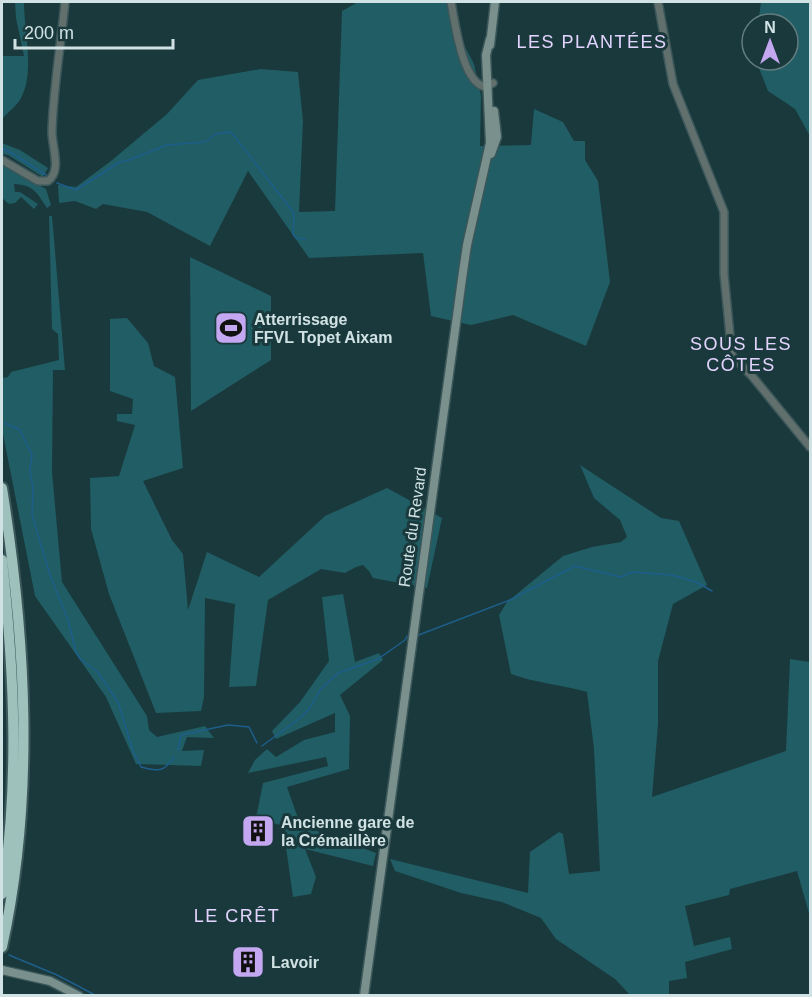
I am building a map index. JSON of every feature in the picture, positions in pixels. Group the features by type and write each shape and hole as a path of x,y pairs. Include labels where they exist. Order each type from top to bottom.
{"highway":[{"path":"2,488 19,639 23,752 16,864 2,947"},
{"path":"2,560 9,636 13,753 11,808 2,894"}],"main road":[{"name":"Route du Revard","path":"363,996 365,939 376,897 467,245 486,162 490,133 486,55 495,2"},
{"path":"5,970 70,996"},
{"path":"5,970 50,981 79,996"}],"street":[{"path":"2,160 38,181 50,180 54,175 52,130 65,2"},
{"path":"451,2 462,55 470,73 489,83"},
{"path":"658,2 673,84 724,212 724,285 732,356 752,376 810,447"}],"shaded area":[{"path":"15,2 24,2 28,51 27,76 21,98 2,119 2,56 24,56"},
{"path":"358,2 450,2 456,30 474,64 481,96 480,146 531,145 534,109 563,122 574,141 585,141 585,160 598,181 610,282 586,346 513,315 471,325 431,316 423,253 309,258 248,171 210,246 147,212 103,204 96,209 75,201 59,203 58,185 76,187 111,161 167,114 198,80 261,69 298,72 303,121 299,212 335,211 342,11"},
{"path":"761,2 810,2 810,136 795,109 768,91 761,72 800,72 800,12 760,12"},
{"path":"2,143 20,150 48,168 43,177 8,155 2,154"},
{"path":"2,165 46,189 51,205 47,208 31,188 14,184 15,192 20,192 38,204 34,209 21,197 15,203 9,204 2,198"},
{"path":"49,216 52,216 65,370 53,370 52,472 62,582 147,716 149,730 157,737 205,726 214,738 187,737 182,751 204,750 201,766 136,764 106,697 35,596 2,429 2,378 8,377 11,372 59,360 58,334 52,329"},
{"name":"Atterrissage FFVL Topet Aixam","path":"190,257 271,296 271,360 191,411"},
{"path":"127,318 148,343 154,366 175,377 183,468 143,481 172,540 183,554 188,610 207,552 259,577 325,516 387,488 442,518 427,588 373,578 363,565 345,573 321,569 268,600 256,686 229,687 235,604 205,598 204,697 201,711 156,713 109,594 91,529 90,478 119,476 135,425 117,421 117,414 132,414 133,399 110,391 110,319"},
{"path":"580,465 661,518 679,521 707,585 673,604 658,661 658,724 652,797 786,751 790,659 810,662 810,917 797,871 730,889 729,895 685,906 694,946 730,937 732,949 685,962 687,978 669,981 669,995 630,995 615,979 556,939 541,918 502,902 461,893 395,871 390,859 528,893 530,852 559,832 563,834 569,874 600,871 594,749 587,692 511,674 499,615 507,602 563,556 592,547 621,542 627,537 620,520 594,498"},
{"path":"343,594 355,662 379,653 383,660 340,695 350,716 349,769 287,787 299,821 309,828 376,853 373,866 305,849 316,877 311,894 293,897 283,826 256,818 263,783 328,766 326,757 248,773 255,760 267,749 276,757 304,740 335,732 335,713 276,739 272,731 300,702 329,661 322,597"}],"waterway":[{"path":"57,183 76,190 120,162 167,145 205,142 216,134 231,132 294,213 293,234 296,238 305,239"},
{"path":"2,148 46,175"},
{"path":"5,423 20,430 32,455 30,471 33,488 32,515 50,575 68,620 76,652 81,660 97,671 118,702 133,751 141,767 160,770 167,766 174,757"},
{"path":"416,636 510,600 575,566 621,577 632,572 672,575 696,582 712,591"},
{"path":"262,746 300,718 310,708 320,690 338,673 378,659 405,640 407,636"},
{"path":"178,750 181,735 228,725 249,727 257,743"},
{"path":"9,955 57,975 97,996"}],"place":[{"name":"Atterrissage FFVL Topet Aixam","path":"231,328"},
{"name":"Ancienne gare de la Crémaillère","path":"258,831"},
{"name":"Lavoir","path":"248,962"}],"district":[{"name":"LES PLANTÉES","path":"592,42"},
{"name":"SOUS LES CÔTES","path":"741,354"},
{"name":"LE CRÊT","path":"237,916"}]}
